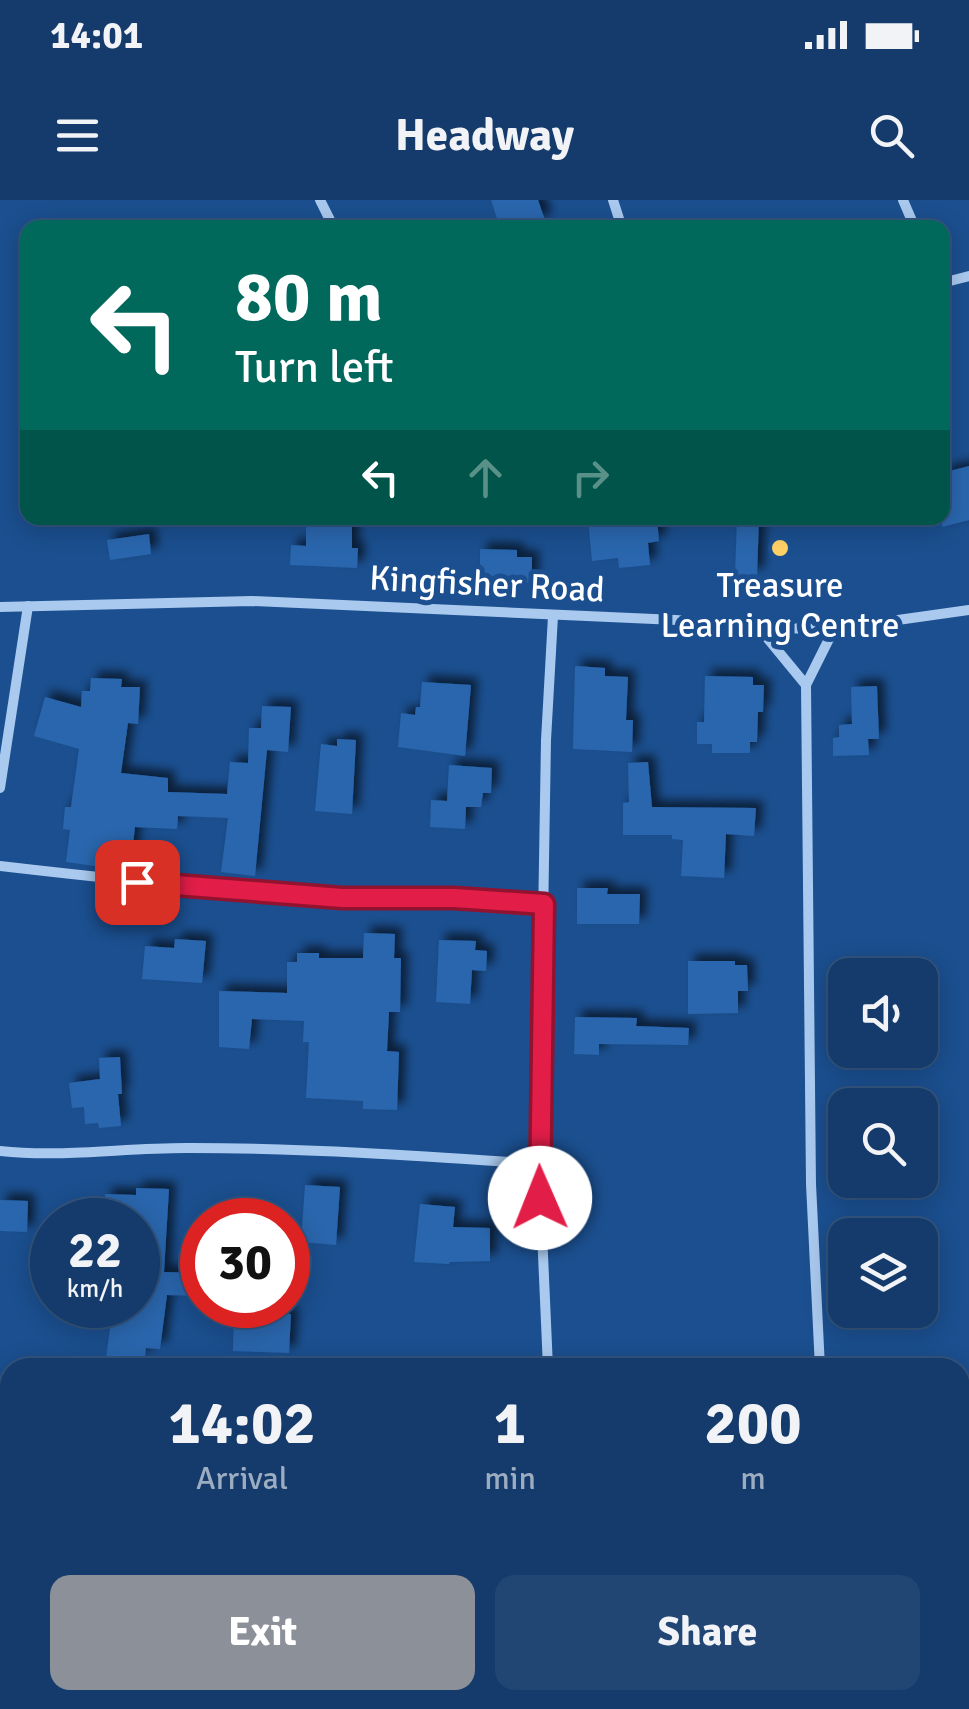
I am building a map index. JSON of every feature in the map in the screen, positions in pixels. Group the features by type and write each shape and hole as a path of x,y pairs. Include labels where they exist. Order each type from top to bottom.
{"street":[{"name":"Kingfisher Road","path":"0,607 252,601 834,630 969,610"},
{"path":"0,788 28,606"},
{"path":"548,1358 539,1164 546,740 553,616"},
{"path":"760,628 806,686"},
{"path":"820,1358 811,1184 806,686 834,630"},
{"path":"0,866 206,889 544,904"},
{"path":"0,1151 44,1154 149,1147 240,1148 539,1164"}],"building":[{"path":"491,200 538,200 545,220 497,220"},
{"path":"969,466 969,520 950,525 950,471"},
{"path":"306,525 352,525 352,548 358,548 357,568 290,565 291,545 306,546"},
{"path":"589,525 658,525 659,541 648,543 650,565 619,568 618,558 592,561"},
{"path":"737,525 759,525 757,575 735,575"},
{"path":"149,534 151,554 110,560 107,540"},
{"path":"480,549 517,550 517,557 532,557 532,583 480,582"},
{"path":"575,666 605,668 605,676 628,677 626,720 633,720 632,752 573,749"},
{"path":"705,676 753,677 753,685 764,685 757,742 750,742 750,753 712,753 712,744 697,744 697,722 704,722"},
{"path":"91,678 122,679 121,687 140,687 138,724 128,723 121,773 168,778 168,792 227,794 230,762 248,763 249,728 261,728 262,706 291,707 288,752 267,750 255,876 221,872 228,818 178,816 177,829 135,827 130,871 66,862 70,830 63,829 65,807 71,807 79,749 34,736 45,697 81,707 82,691 90,691"},
{"path":"422,682 471,685 465,756 398,747 401,713 415,715 416,707 420,707"},
{"path":"877,686 879,739 868,739 869,755 833,756 833,738 839,737 839,725 852,724 851,687"},
{"path":"337,739 356,740 352,814 315,811 321,744 337,746"},
{"path":"648,762 652,807 756,808 754,836 726,834 724,878 681,876 683,840 672,839 672,835 623,835 623,803 629,802 628,763"},
{"path":"449,765 492,768 491,793 483,793 481,807 466,807 465,829 430,827 431,800 447,801"},
{"path":"577,888 608,888 607,894 640,894 639,924 577,924"},
{"path":"364,933 395,934 394,958 401,958 400,1012 389,1012 387,1051 399,1052 397,1110 363,1109 363,1101 306,1098 309,1042 303,1042 304,1021 252,1019 249,1049 219,1047 219,991 287,993 287,962 297,962 297,953 319,953 319,958 363,958"},
{"path":"175,939 206,941 202,983 142,979 145,946 174,948"},
{"path":"439,940 476,941 475,950 487,951 486,971 472,970 470,1004 436,1002"},
{"path":"688,961 735,961 735,965 747,965 748,991 738,991 738,1013 688,1014"},
{"path":"575,1017 637,1018 636,1026 689,1028 688,1045 599,1044 599,1055 574,1054"},
{"path":"120,1057 121,1126 99,1128 98,1123 85,1124 84,1107 72,1108 69,1083 100,1079 99,1058"},
{"path":"305,1185 340,1187 336,1245 310,1243 310,1198 304,1198"},
{"path":"136,1188 169,1189 164,1272 180,1272 180,1295 167,1295 160,1349 146,1348 145,1357 106,1358 110,1328 160,1328 160,1198 105,1198 105,1194 136,1195"},
{"path":"0,1200 28,1201 27,1232 0,1231"},
{"path":"420,1204 455,1207 453,1227 490,1228 490,1261 414,1262"},
{"path":"234,1328 290,1328 289,1353 233,1351"}],"place":[{"name":"Treasure Learning Centre","path":"780,548"}],"route":[{"path":"137,882 342,898 454,898 544,904 540,1198"}]}
